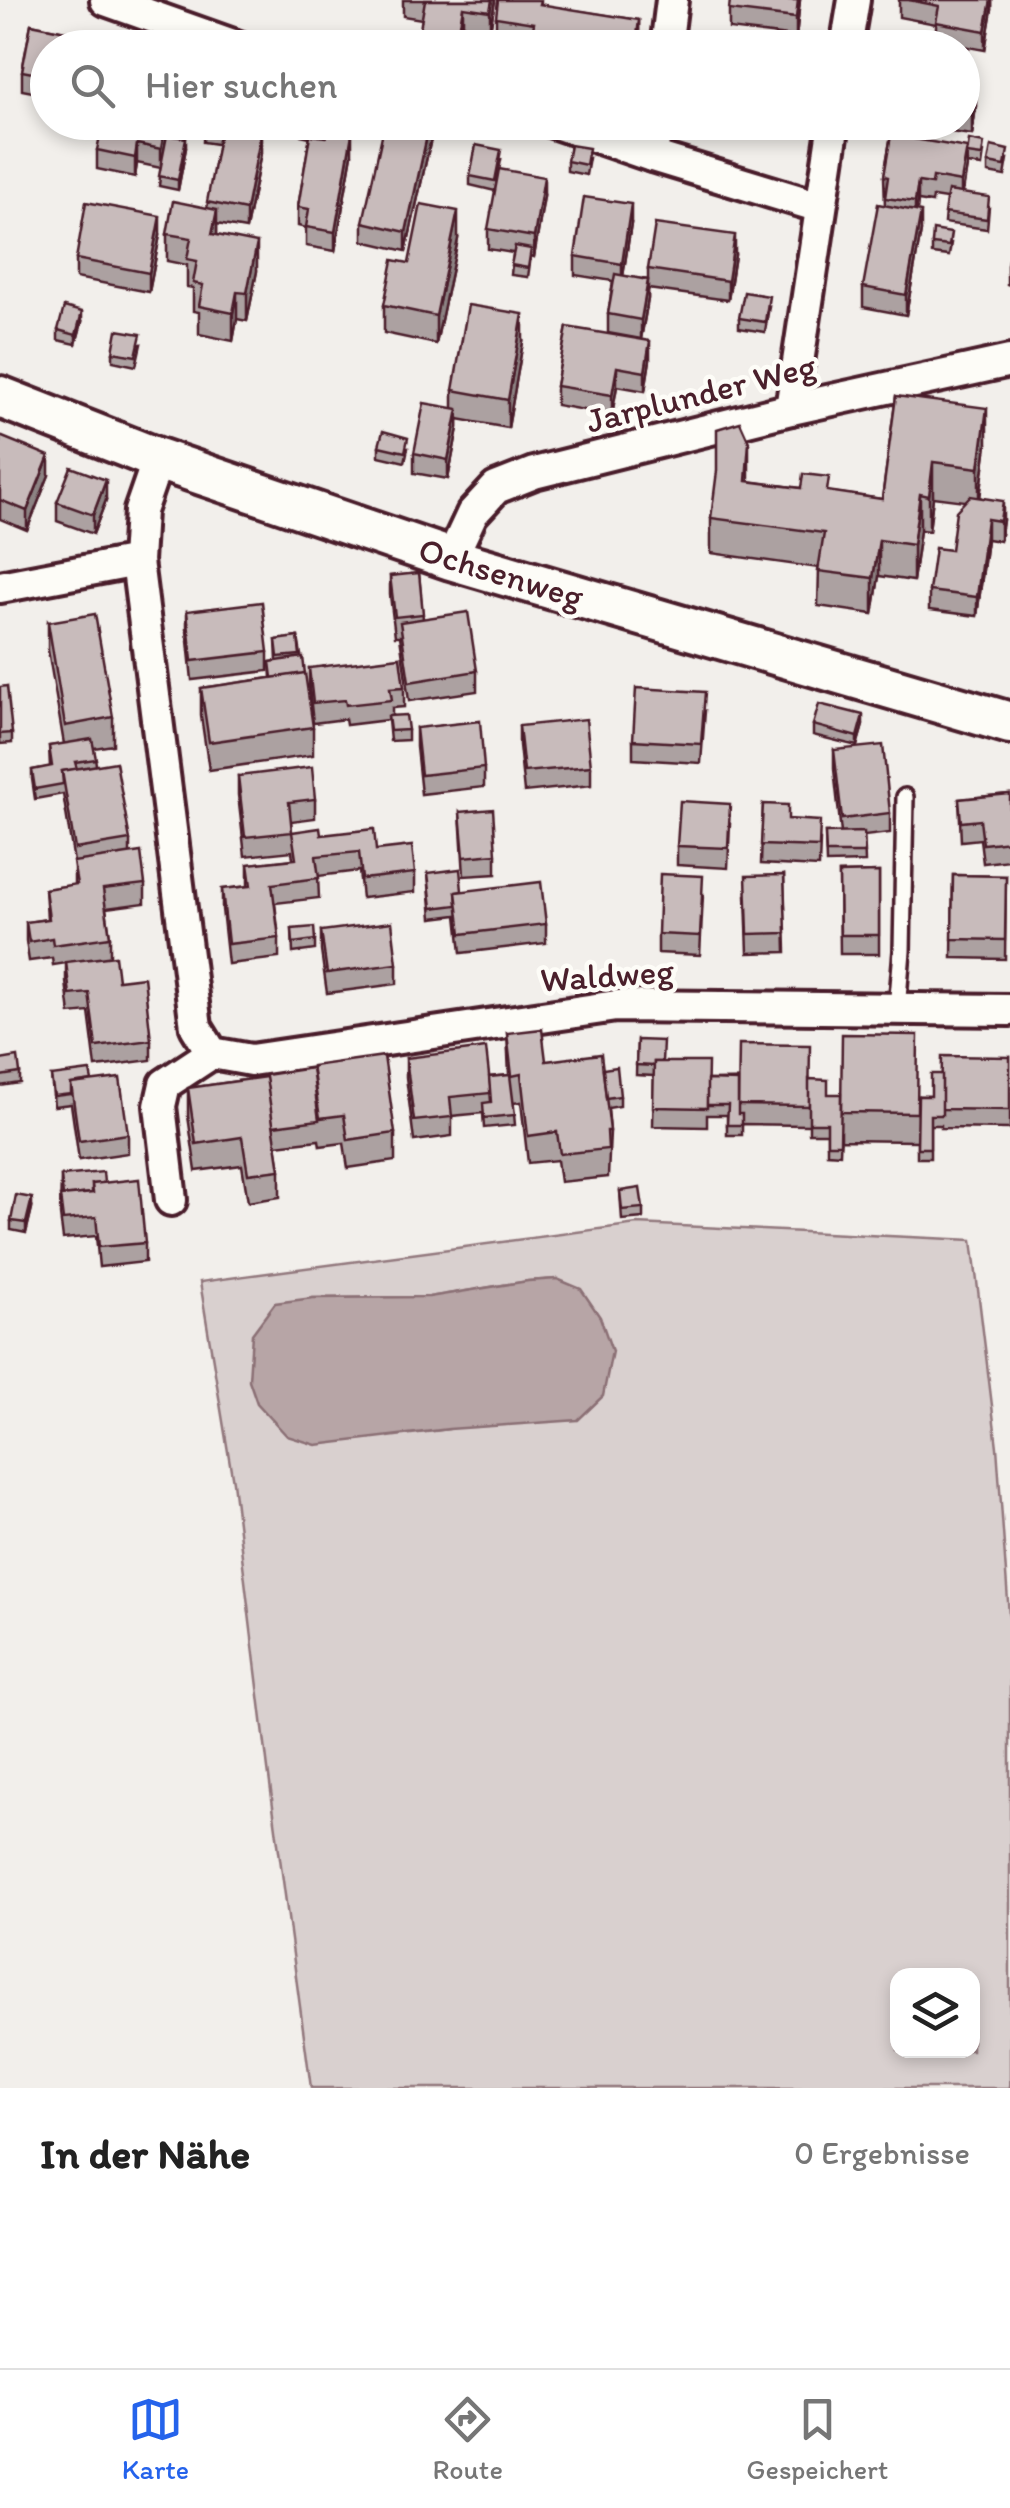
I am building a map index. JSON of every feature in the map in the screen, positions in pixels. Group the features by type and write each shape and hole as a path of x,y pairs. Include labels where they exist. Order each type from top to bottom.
{"main road":[{"name":"Ochsenweg","path":"0,397 158,459 451,559 1010,724"}],"street":[{"path":"106,0 190,30"},
{"path":"668,30 672,0"},
{"path":"849,30 854,0"},
{"path":"605,140 820,207"},
{"path":"652,156 654,140"},
{"path":"791,409 831,140"},
{"name":"Jarplunder Weg","path":"451,559 472,514 496,488 534,472 791,409 1010,362"},
{"path":"158,459 140,512 137,561 196,1027 212,1053 165,1084 160,1106 171,1200"},
{"path":"0,587 137,561"},
{"name":"Waldweg","path":"212,1053 250,1060 616,1006 1010,1010"}],"lane":[{"path":"896,1009 902,951 905,797"}],"shaded area":[{"path":"637,1224 972,1240 997,1447 1010,1630 1010,2088 311,2088 233,1482 200,1282","holes":["557,1279 449,1429 389,1437 313,1298 429,1297"]},
{"path":"557,1279 581,1289 600,1317 612,1351 603,1396 578,1420 449,1429 316,1445 287,1436 257,1403 249,1380 252,1334 275,1303 313,1298 429,1297"}],"building":[{"path":"425,0 492,0 490,11 463,7 459,30 420,30"},
{"path":"498,0 540,0 539,4 639,20 638,30 533,30 534,23 496,17"},
{"path":"730,0 798,0 796,18 729,10"},
{"path":"909,0 991,0 985,31 936,22 939,6"},
{"path":"31,24 60,30 30,30 30,73 22,71"},
{"path":"99,140 163,140 161,149 137,144 135,158 97,150"},
{"path":"166,140 186,140 178,180 159,176"},
{"path":"218,140 260,140 246,210 207,202"},
{"path":"309,140 351,140 335,232 306,227 309,209 298,207"},
{"path":"381,140 426,140 406,232 363,222"},
{"path":"890,140 920,140 967,148 961,182 933,177 932,184 918,182 915,202 885,198 888,177 884,176"},
{"path":"969,140 984,143 982,156 967,154"},
{"path":"476,145 501,150 495,181 470,176"},
{"path":"570,145 589,148 586,165 567,161"},
{"path":"991,146 1008,150 1005,166 988,163"},
{"path":"499,169 544,177 534,237 488,229"},
{"path":"948,191 989,197 987,219 944,213"},
{"path":"584,197 631,204 622,264 575,256"},
{"path":"173,201 217,210 212,234 257,243 247,293 237,292 233,313 199,306 203,285 193,283 197,261 187,259 191,238 167,234"},
{"path":"86,202 160,216 149,273 76,259"},
{"path":"421,204 458,211 436,316 384,305 393,260 409,263"},
{"path":"878,204 921,212 906,295 863,287"},
{"path":"655,224 735,235 728,281 648,269"},
{"path":"933,230 951,233 949,246 932,244"},
{"path":"515,246 531,249 528,268 511,265"},
{"path":"615,274 648,280 641,320 608,314"},
{"path":"744,292 769,296 765,322 739,318"},
{"path":"468,305 523,314 508,400 453,390"},
{"path":"64,307 82,312 76,335 58,330"},
{"path":"567,327 650,341 645,372 617,367 612,395 556,386"},
{"path":"117,330 141,334 136,356 113,352"},
{"path":"896,396 987,408 979,468 933,462 929,496 920,494 913,545 879,540 873,578 818,571 824,533 711,518 717,429 740,422 749,442 746,481 801,488 803,474 829,477 827,491 882,499"},
{"path":"424,403 458,409 448,460 414,453"},
{"path":"383,431 408,438 405,452 379,446"},
{"path":"0,436 49,456 27,511 0,500"},
{"path":"71,467 106,480 93,515 57,502"},
{"path":"970,496 1003,501 1000,521 987,519 977,597 929,591 935,548 951,550 956,511"},
{"path":"419,573 423,614 395,617 390,576"},
{"path":"262,602 268,652 192,661 187,611"},
{"path":"468,612 477,671 409,682 400,622"},
{"path":"95,614 113,717 65,726 48,622"},
{"path":"298,637 300,655 278,657 276,640"},
{"path":"303,657 305,674 272,678 270,662"},
{"path":"400,657 404,687 390,688 392,700 346,705 345,700 313,703 309,668"},
{"path":"305,673 313,727 209,742 201,688"},
{"path":"7,686 12,733 0,734 0,687"},
{"path":"636,688 705,692 701,744 633,740"},
{"path":"819,704 863,715 857,737 813,725"},
{"path":"406,715 408,730 390,731 388,716"},
{"path":"586,719 591,766 524,772 519,726"},
{"path":"480,721 484,768 421,775 416,728"},
{"path":"92,739 96,759 75,762 77,769 62,771 63,784 35,789 32,770 52,766 49,746"},
{"path":"883,745 890,813 842,819 834,750"},
{"path":"116,762 130,840 75,849 62,771"},
{"path":"312,767 315,799 289,802 292,832 245,837 238,776"},
{"path":"1010,794 1010,841 983,844 980,820 961,822 959,799"},
{"path":"680,801 730,804 728,848 677,846"},
{"path":"763,804 788,805 788,819 820,821 819,847 761,845"},
{"path":"493,809 496,854 464,857 460,812"},
{"path":"320,828 321,835 374,829 376,850 412,846 415,873 362,879 359,852 316,856 319,878 272,884 279,938 228,944 222,889 251,886 248,864 296,859 292,832"},
{"path":"864,832 865,853 826,853 825,833"},
{"path":"141,852 145,884 103,889 110,937 53,945 52,938 29,942 26,922 49,919 45,889 77,884 73,862"},
{"path":"460,869 462,891 456,892 457,905 432,908 428,873"},
{"path":"879,872 879,935 840,935 839,873"},
{"path":"660,874 703,876 700,936 658,934"},
{"path":"784,875 786,933 748,934 746,876"},
{"path":"953,875 1006,876 1005,940 952,939"},
{"path":"541,882 546,924 461,934 456,892"},
{"path":"392,922 397,964 327,973 321,931"},
{"path":"314,927 315,940 293,943 292,929"},
{"path":"115,956 118,980 144,977 151,1040 96,1047 89,993 70,995 66,962"},
{"path":"542,1029 546,1061 601,1054 610,1131 608,1149 560,1154 557,1132 528,1136 521,1074 512,1076 507,1033"},
{"path":"842,1034 918,1035 917,1113 841,1112"},
{"path":"637,1040 663,1041 662,1062 654,1062 654,1066 636,1065"},
{"path":"739,1044 810,1045 809,1106 738,1105"},
{"path":"486,1048 491,1093 450,1097 452,1117 414,1121 406,1058"},
{"path":"384,1056 395,1133 348,1140 344,1115 320,1118 312,1066"},
{"path":"942,1056 1010,1057 1010,1110 941,1109"},
{"path":"18,1057 20,1073 0,1076 0,1060"},
{"path":"654,1062 708,1062 707,1108 653,1107"},
{"path":"617,1067 620,1096 606,1098 603,1069"},
{"path":"312,1068 319,1120 273,1126 265,1075"},
{"path":"90,1071 92,1081 71,1084 71,1094 54,1096 51,1076"},
{"path":"931,1074 942,1074 942,1115 930,1115 930,1148 917,1148 918,1096 931,1096"},
{"path":"510,1075 515,1115 484,1118 483,1103 491,1102 489,1077"},
{"path":"266,1077 280,1170 248,1174 242,1137 196,1144 188,1088"},
{"path":"120,1078 128,1134 79,1141 71,1084"},
{"path":"809,1079 828,1080 828,1094 841,1094 840,1144 827,1144 827,1123 809,1123"},
{"path":"707,1080 738,1081 742,1125 727,1125 728,1105 707,1105"},
{"path":"103,1172 104,1183 92,1184 92,1193 63,1196 61,1176"},
{"path":"139,1179 145,1243 99,1247 96,1217 63,1220 60,1196 93,1193 92,1184"},
{"path":"640,1188 643,1208 622,1210 620,1191"},
{"path":"16,1195 32,1198 26,1223 11,1221"}]}
